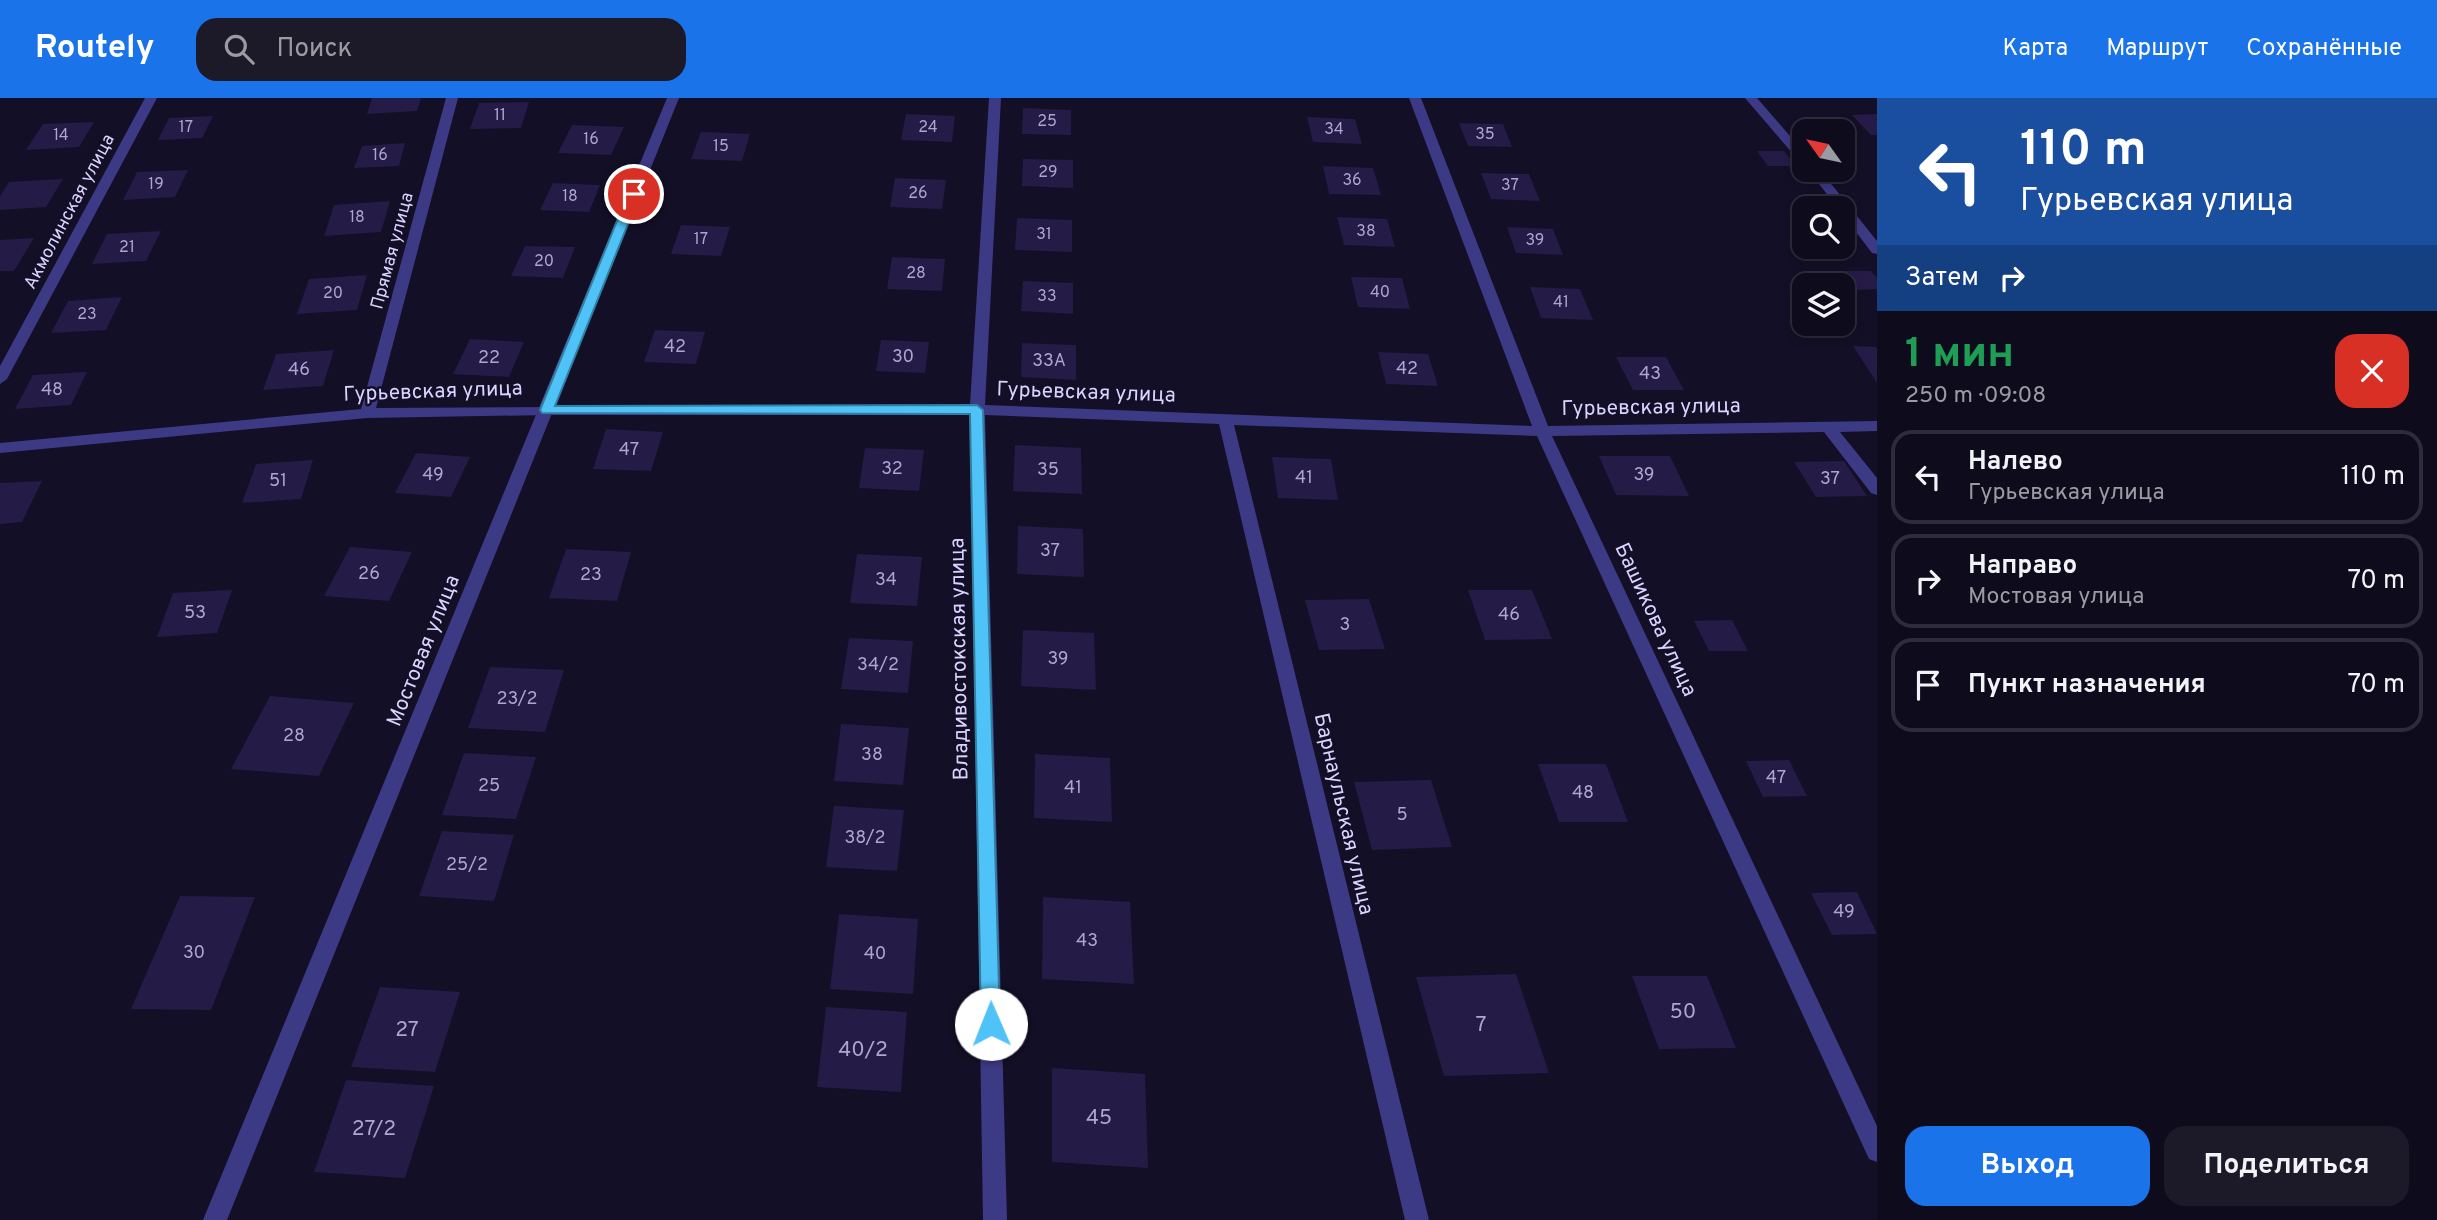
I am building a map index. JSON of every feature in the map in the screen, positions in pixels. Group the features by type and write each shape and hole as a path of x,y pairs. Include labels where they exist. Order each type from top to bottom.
{"street":[{"name":"Акмолинская улица","path":"0,379 151,98"},
{"name":"Прямая улица","path":"367,413 452,98"},
{"name":"Мостовая улица","path":"215,1220 673,98"},
{"name":"Владивостокская улица","path":"995,1220 977,410 996,98"},
{"name":"Башикова улица","path":"1415,98 1542,431 1877,1151"},
{"path":"1751,98 1792,145"},
{"path":"1823,182 1877,250"},
{"name":"Гурьевская улица","path":"0,447 367,413 547,410 977,410 1542,431 1877,426"},
{"name":"Барнаульская улица","path":"1225,419 1417,1220"},
{"path":"1828,426 1877,489"}],"building":[{"path":"372,98 421,98 417,111 367,114"},
{"path":"529,102 521,128 470,129 479,103"},
{"path":"1023,108 1071,110 1071,135 1022,134"},
{"path":"906,114 955,116 952,142 901,140"},
{"path":"1877,114 1877,135 1871,135 1852,115"},
{"path":"213,116 202,138 158,140 169,118"},
{"path":"1307,117 1355,119 1362,144 1313,142"},
{"path":"94,122 79,147 26,150 43,124"},
{"path":"1459,123 1503,124 1512,147 1468,146"},
{"path":"572,125 624,127 611,155 558,153"},
{"path":"701,132 750,134 742,161 691,159"},
{"path":"405,143 399,166 354,168 362,146"},
{"path":"1757,151 1784,151 1792,161 1792,166 1768,166"},
{"path":"1023,159 1073,160 1073,188 1022,186"},
{"path":"1323,166 1373,168 1381,195 1329,194"},
{"path":"188,170 175,197 123,200 137,172"},
{"path":"1481,173 1529,174 1540,201 1491,199"},
{"path":"895,178 946,180 942,209 890,207"},
{"path":"63,179 46,207 0,210 0,196 9,182"},
{"path":"553,183 600,185 589,212 540,210"},
{"path":"390,201 381,232 324,236 334,205"},
{"path":"1337,217 1387,219 1395,247 1344,245"},
{"path":"1017,218 1072,220 1072,252 1015,250"},
{"path":"681,225 730,227 721,256 671,254"},
{"path":"1507,227 1553,229 1563,255 1516,253"},
{"path":"161,231 146,261 92,264 107,234"},
{"path":"34,238 14,271 0,271 0,240"},
{"path":"525,246 575,247 563,278 511,276"},
{"path":"892,257 945,259 942,291 887,289"},
{"path":"1841,271 1871,271 1877,278 1877,289 1855,290 1855,273"},
{"path":"367,275 357,310 297,314 309,279"},
{"path":"1351,277 1402,278 1410,309 1358,307"},
{"path":"1023,281 1073,283 1073,314 1021,311"},
{"path":"1530,287 1580,289 1593,320 1541,318"},
{"path":"122,297 106,330 51,333 68,301"},
{"path":"655,330 705,332 696,364 644,362"},
{"path":"470,339 524,342 509,377 453,374"},
{"path":"881,340 929,342 925,373 876,371"},
{"path":"1022,343 1076,345 1076,380 1021,377"},
{"path":"1853,346 1877,347 1877,383"},
{"path":"334,350 323,386 263,390 276,354"},
{"path":"1378,352 1428,354 1438,386 1386,384"},
{"path":"1616,357 1666,357 1684,390 1633,390"},
{"path":"87,372 71,405 15,409 33,375"},
{"path":"606,429 663,432 651,471 593,469"},
{"path":"1015,445 1081,448 1082,494 1013,491"},
{"path":"865,448 924,450 919,491 859,488"},
{"path":"416,453 470,457 451,497 395,493"},
{"path":"1599,456 1670,456 1689,496 1616,495"},
{"path":"1272,457 1331,459 1338,500 1278,498"},
{"path":"313,460 301,499 242,503 256,464"},
{"path":"1844,461 1867,496 1816,497 1794,462"},
{"path":"42,481 22,522 0,524 0,483"},
{"path":"1018,526 1083,529 1084,577 1017,574"},
{"path":"350,547 412,552 389,601 324,596"},
{"path":"566,549 631,552 617,601 549,598"},
{"path":"857,554 922,557 917,606 850,603"},
{"path":"232,590 217,633 157,637 173,593"},
{"path":"1468,590 1532,590 1552,639 1485,640"},
{"path":"1369,599 1385,649 1319,650 1305,600"},
{"path":"1732,620 1748,651 1709,651 1694,621"},
{"path":"1023,630 1094,633 1096,690 1021,686"},
{"path":"849,638 913,641 908,693 841,689"},
{"path":"490,667 564,670 545,732 468,728"},
{"path":"270,696 354,703 319,776 231,769"},
{"path":"841,724 909,728 903,785 834,781"},
{"path":"464,753 536,757 516,819 442,815"},
{"path":"1035,754 1110,758 1112,822 1034,818"},
{"path":"1789,760 1807,796 1763,797 1746,761"},
{"path":"1538,764 1606,764 1628,822 1559,822"},
{"path":"1431,780 1452,847 1372,850 1354,782"},
{"path":"834,806 904,810 897,871 826,867"},
{"path":"442,831 514,835 494,901 419,896"},
{"path":"1857,892 1877,934 1832,935 1811,893"},
{"path":"180,896 255,897 211,1010 131,1009"},
{"path":"1043,897 1130,902 1134,984 1042,979"},
{"path":"839,914 918,919 913,994 830,989"},
{"path":"1516,974 1549,1073 1444,1076 1416,977"},
{"path":"1632,976 1707,976 1736,1048 1659,1049"},
{"path":"380,987 460,992 435,1072 351,1067"},
{"path":"826,1007 907,1012 901,1092 817,1087"},
{"path":"1052,1068 1145,1074 1148,1168 1052,1162"},
{"path":"346,1080 434,1086 405,1178 314,1172"}],"route":[{"path":"634,194 547,410 977,410 991,1024"}]}
